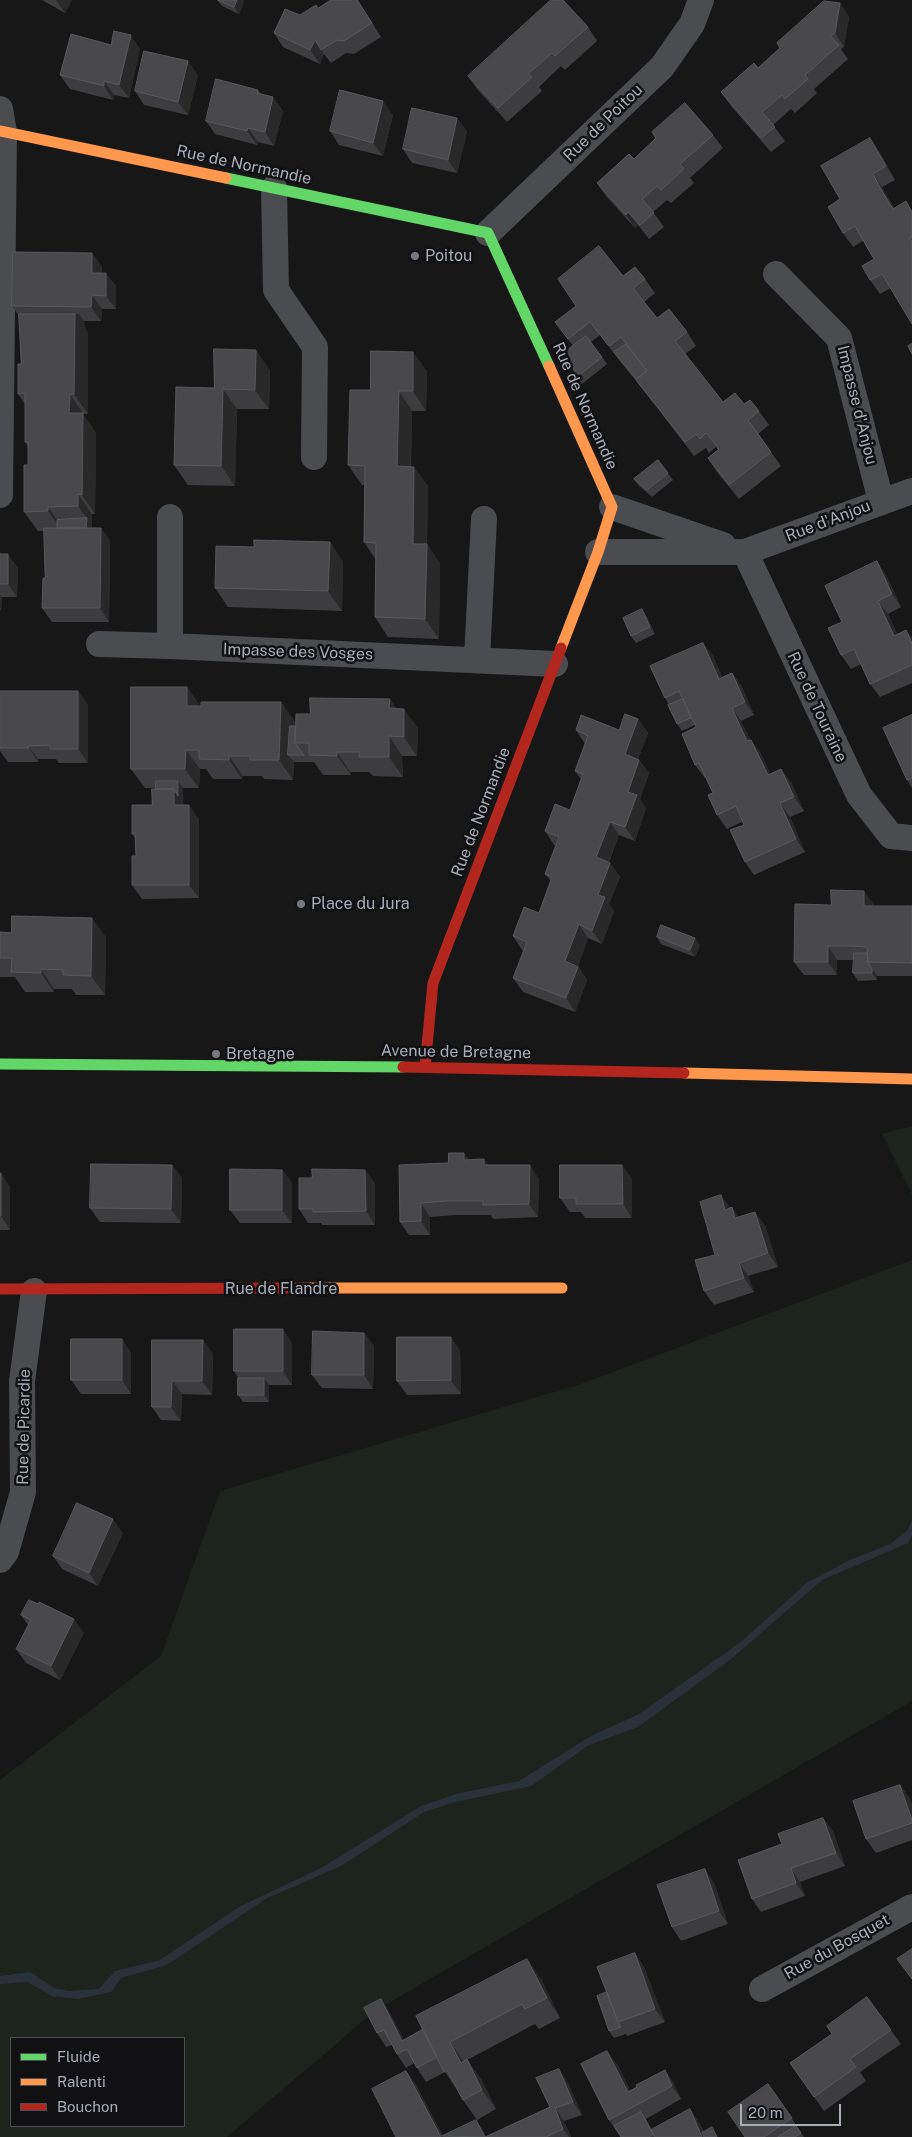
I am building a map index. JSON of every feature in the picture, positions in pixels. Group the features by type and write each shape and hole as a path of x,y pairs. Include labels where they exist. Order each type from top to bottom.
{"street":[{"name":"Rue de Poitou","path":"488,233 662,67 692,24 701,0"},
{"name":"Rue de Normandie","path":"1,124 274,188 488,233 612,507 598,552 432,984 425,1067"},
{"path":"0,495 1,124"},
{"path":"274,188 276,290 314,347 314,457"},
{"name":"Impasse d'Anjou","path":"776,274 839,338 881,501"},
{"name":"Rue d'Anjou","path":"745,552 912,491"},
{"path":"612,507 745,552"},
{"path":"170,517 170,646"},
{"path":"477,659 484,519"},
{"path":"598,552 745,552"},
{"name":"Rue de Touraine","path":"745,552 859,795 891,836 912,838"},
{"name":"Impasse des Vosges","path":"99,644 477,659 555,664"},
{"name":"Avenue de Bretagne","path":"0,1064 425,1067 912,1079"},
{"name":"Rue de Flandre","path":"0,1289 34,1291 562,1288"},
{"name":"Rue de Picardie","path":"0,1560 6,1552 23,1492 11,1380 34,1291"},
{"name":"Rue du Bosquet","path":"762,1989 912,1907"}],"shaded area":[{"path":"912,1126 912,1195 882,1134"},
{"path":"912,1260 912,1701 376,2010 227,2137 0,2137 0,1780 161,1656 220,1491 578,1385"},
{"path":"912,1520 912,1535 908,1543 822,1580 731,1659 638,1727 589,1745 531,1786 451,1803 424,1812 341,1866 267,1898 167,1965 121,1978 111,1992 78,1999 52,1996 28,1982 0,1984 0,1976 30,1972 54,1988 69,1991 99,1989 115,1971 160,1960 239,1907 323,1867 421,1806 456,1794 519,1781 591,1736 639,1714 741,1642 808,1582 850,1560 890,1544 908,1530"}],"building":[{"path":"218,0 237,0 234,7"},
{"path":"331,0 357,0 372,23 344,41 337,40 321,50 315,40 310,50 274,33 285,9 300,15 316,5 318,8"},
{"path":"551,0 563,0 588,27 555,56 552,53 528,74 532,77 498,108 468,76"},
{"path":"824,1 840,3 835,33 830,36 839,45 805,75 808,79 785,99 782,95 762,112 775,127 761,138 721,92 754,63 758,68 780,48 777,43"},
{"path":"114,31 131,35 119,85 104,81 104,86 60,75 71,34 111,45"},
{"path":"144,51 188,61 178,102 135,91"},
{"path":"216,79 258,90 257,93 273,97 265,132 248,128 247,131 206,121"},
{"path":"340,90 383,101 373,143 330,131"},
{"path":"685,103 713,135 680,164 684,169 661,190 657,186 642,199 654,213 640,225 628,212 626,215 597,183 629,154 634,159 656,138 652,132"},
{"path":"412,108 457,118 448,160 403,149"},
{"path":"870,138 886,166 873,174 882,191 893,209 906,201 912,212 912,237 910,238 912,242 912,324 882,274 870,280 862,266 874,259 855,226 843,233 828,207 840,199 821,166"},
{"path":"599,246 623,276 635,267 645,279 633,288 657,318 669,309 687,332 675,341 723,402 735,393 744,404 750,400 759,411 748,420 771,452 729,485 708,458 719,449 706,433 700,439 696,434 685,442 636,380 647,371 621,337 609,346 590,322 568,339 555,322 576,306 558,279"},
{"path":"13,252 92,253 92,273 106,273 106,296 92,295 91,307 12,306"},
{"path":"19,314 75,314 74,394 70,394 69,413 83,413 82,495 78,494 78,506 48,507 48,511 24,512 24,465 28,465 28,442 25,442 25,393 18,394 18,364 21,364"},
{"path":"586,336 602,357 577,377 565,352"},
{"path":"626,344 647,371 636,379 614,352"},
{"path":"912,344 912,354 908,346"},
{"path":"214,349 256,350 255,390 223,389 221,466 174,465 176,387 214,388"},
{"path":"371,351 413,352 413,391 399,391 397,466 414,467 413,544 427,544 425,619 375,617 376,543 364,542 365,466 348,465 350,390 370,390"},
{"path":"658,460 668,473 647,490 634,479"},
{"path":"87,518 86,528 57,528 57,520"},
{"path":"44,528 101,528 100,608 42,608 43,578 45,578"},
{"path":"254,540 330,542 328,591 215,588 216,546 254,547"},
{"path":"0,554 8,554 8,584 0,584"},
{"path":"877,561 892,594 878,601 894,636 906,630 912,643 912,665 870,684 854,649 841,655 828,628 842,622 825,586"},
{"path":"642,609 650,627 631,636 623,618"},
{"path":"703,643 719,679 732,673 745,702 732,708 747,741 751,740 768,775 781,769 794,797 780,803 796,839 745,862 730,830 744,825 736,806 717,815 708,795 713,793 699,763 695,765 682,734 696,727 679,691 665,698 650,666"},
{"path":"131,687 187,687 187,706 201,706 201,702 281,702 279,760 250,760 250,756 229,756 229,760 199,759 199,750 186,750 185,769 131,769"},
{"path":"0,691 78,691 78,749 50,749 50,745 28,746 29,748 0,748"},
{"path":"310,698 390,699 389,708 404,709 404,737 389,736 389,757 359,757 359,752 337,752 337,756 309,755 309,743 295,743 296,714 310,714"},
{"path":"683,699 691,718 677,724 668,705"},
{"path":"625,714 638,719 625,754 639,760 628,792 637,795 625,827 610,822 596,857 610,863 598,895 605,897 592,931 579,924 565,961 578,967 566,998 513,978 527,942 513,936 524,907 539,913 552,877 545,874 559,837 545,831 555,804 570,810 583,774 575,771 588,736 576,730 581,715 619,730"},
{"path":"912,715 912,778 907,780 883,728"},
{"path":"290,726 295,726 295,743 304,755 288,755"},
{"path":"156,781 178,781 178,796 174,789 156,789"},
{"path":"152,789 174,789 174,805 189,805 189,885 132,885 132,856 136,856 135,833 132,834 132,805 152,805"},
{"path":"831,890 864,891 864,906 912,906 912,963 868,962 867,947 849,946 828,946 828,962 794,962 795,904 831,905"},
{"path":"12,916 92,918 91,976 63,975 63,970 41,969 41,973 11,972 12,958 0,958 0,932 11,933"},
{"path":"661,925 695,938 690,950 657,937"},
{"path":"854,953 867,953 872,973 853,973"},
{"path":"449,1153 464,1153 464,1160 484,1159 484,1165 530,1165 529,1204 483,1205 483,1201 421,1203 421,1221 400,1222 399,1165 448,1163"},
{"path":"91,1164 172,1165 171,1209 90,1208"},
{"path":"560,1165 622,1165 623,1204 576,1204 576,1198 560,1198"},
{"path":"230,1169 282,1170 282,1210 230,1210"},
{"path":"312,1169 365,1170 366,1211 313,1212 313,1209 299,1209 299,1178 312,1178"},
{"path":"1,1173 1,1216 0,1216"},
{"path":"721,1195 725,1210 732,1207 735,1218 755,1212 768,1253 739,1263 744,1278 704,1291 695,1260 715,1255 700,1202"},
{"path":"234,1329 283,1329 283,1371 234,1371"},
{"path":"313,1331 364,1333 364,1375 312,1375"},
{"path":"397,1337 451,1337 451,1380 397,1381"},
{"path":"71,1339 122,1339 122,1380 71,1380"},
{"path":"152,1340 203,1340 202,1381 172,1381 171,1407 152,1407"},
{"path":"238,1378 264,1378 264,1395 238,1395"},
{"path":"77,1503 113,1519 89,1573 53,1556"},
{"path":"29,1600 38,1604 39,1602 74,1619 51,1666 16,1649 31,1620 21,1615"},
{"path":"900,1785 912,1823 866,1839 853,1801"},
{"path":"823,1818 836,1853 791,1868 796,1883 752,1899 738,1860 782,1844 778,1834"},
{"path":"705,1869 719,1911 672,1927 657,1885"},
{"path":"912,1949 912,1979 897,1959"},
{"path":"635,1953 655,2009 618,2022 597,1967"},
{"path":"527,1959 547,1998 525,2009 522,2004 450,2042 461,2063 467,2059 482,2090 463,2100 447,2070 444,2072 416,2016"},
{"path":"607,1992 621,2027 609,2031 597,1996"},
{"path":"867,1997 891,2030 850,2059 856,2067 814,2097 790,2063 832,2034 827,2026"},
{"path":"381,1999 402,2041 423,2029 437,2057 417,2068 407,2049 397,2054 384,2030 377,2033 364,2008"},
{"path":"607,2051 628,2092 637,2087 636,2085 665,2070 672,2086 609,2120 581,2064"},
{"path":"559,2069 573,2102 555,2108 563,2129 546,2137 485,2137 550,2107 536,2078"},
{"path":"406,2071 441,2137 396,2137 372,2089"},
{"path":"768,2084 792,2118 764,2137 745,2137 728,2112"},
{"path":"690,2109 702,2137 655,2137 651,2130"},
{"path":"641,2112 653,2134 649,2137 621,2137 614,2126"},
{"path":"476,2120 485,2137 442,2136"},
{"path":"796,2126 801,2133 795,2137 778,2137"},
{"path":"712,2127 717,2137 704,2137 702,2133"}],"traffic: fast":[{"path":"226,178 488,233 549,366"},
{"path":"0,1064 403,1067"}],"traffic: slow":[{"path":"0,131 226,178"},
{"path":"549,366 612,507 598,552 561,648"},
{"path":"684,1073 912,1079"},
{"path":"304,1288 562,1288"}],"traffic: jam":[{"path":"425,1067 433,983 561,648"},
{"path":"403,1067 684,1073"},
{"path":"0,1289 304,1288"}],"place":[{"name":"Poitou","path":"415,256"},
{"name":"Place du Jura","path":"301,904"},
{"name":"Bretagne","path":"216,1054"}]}
